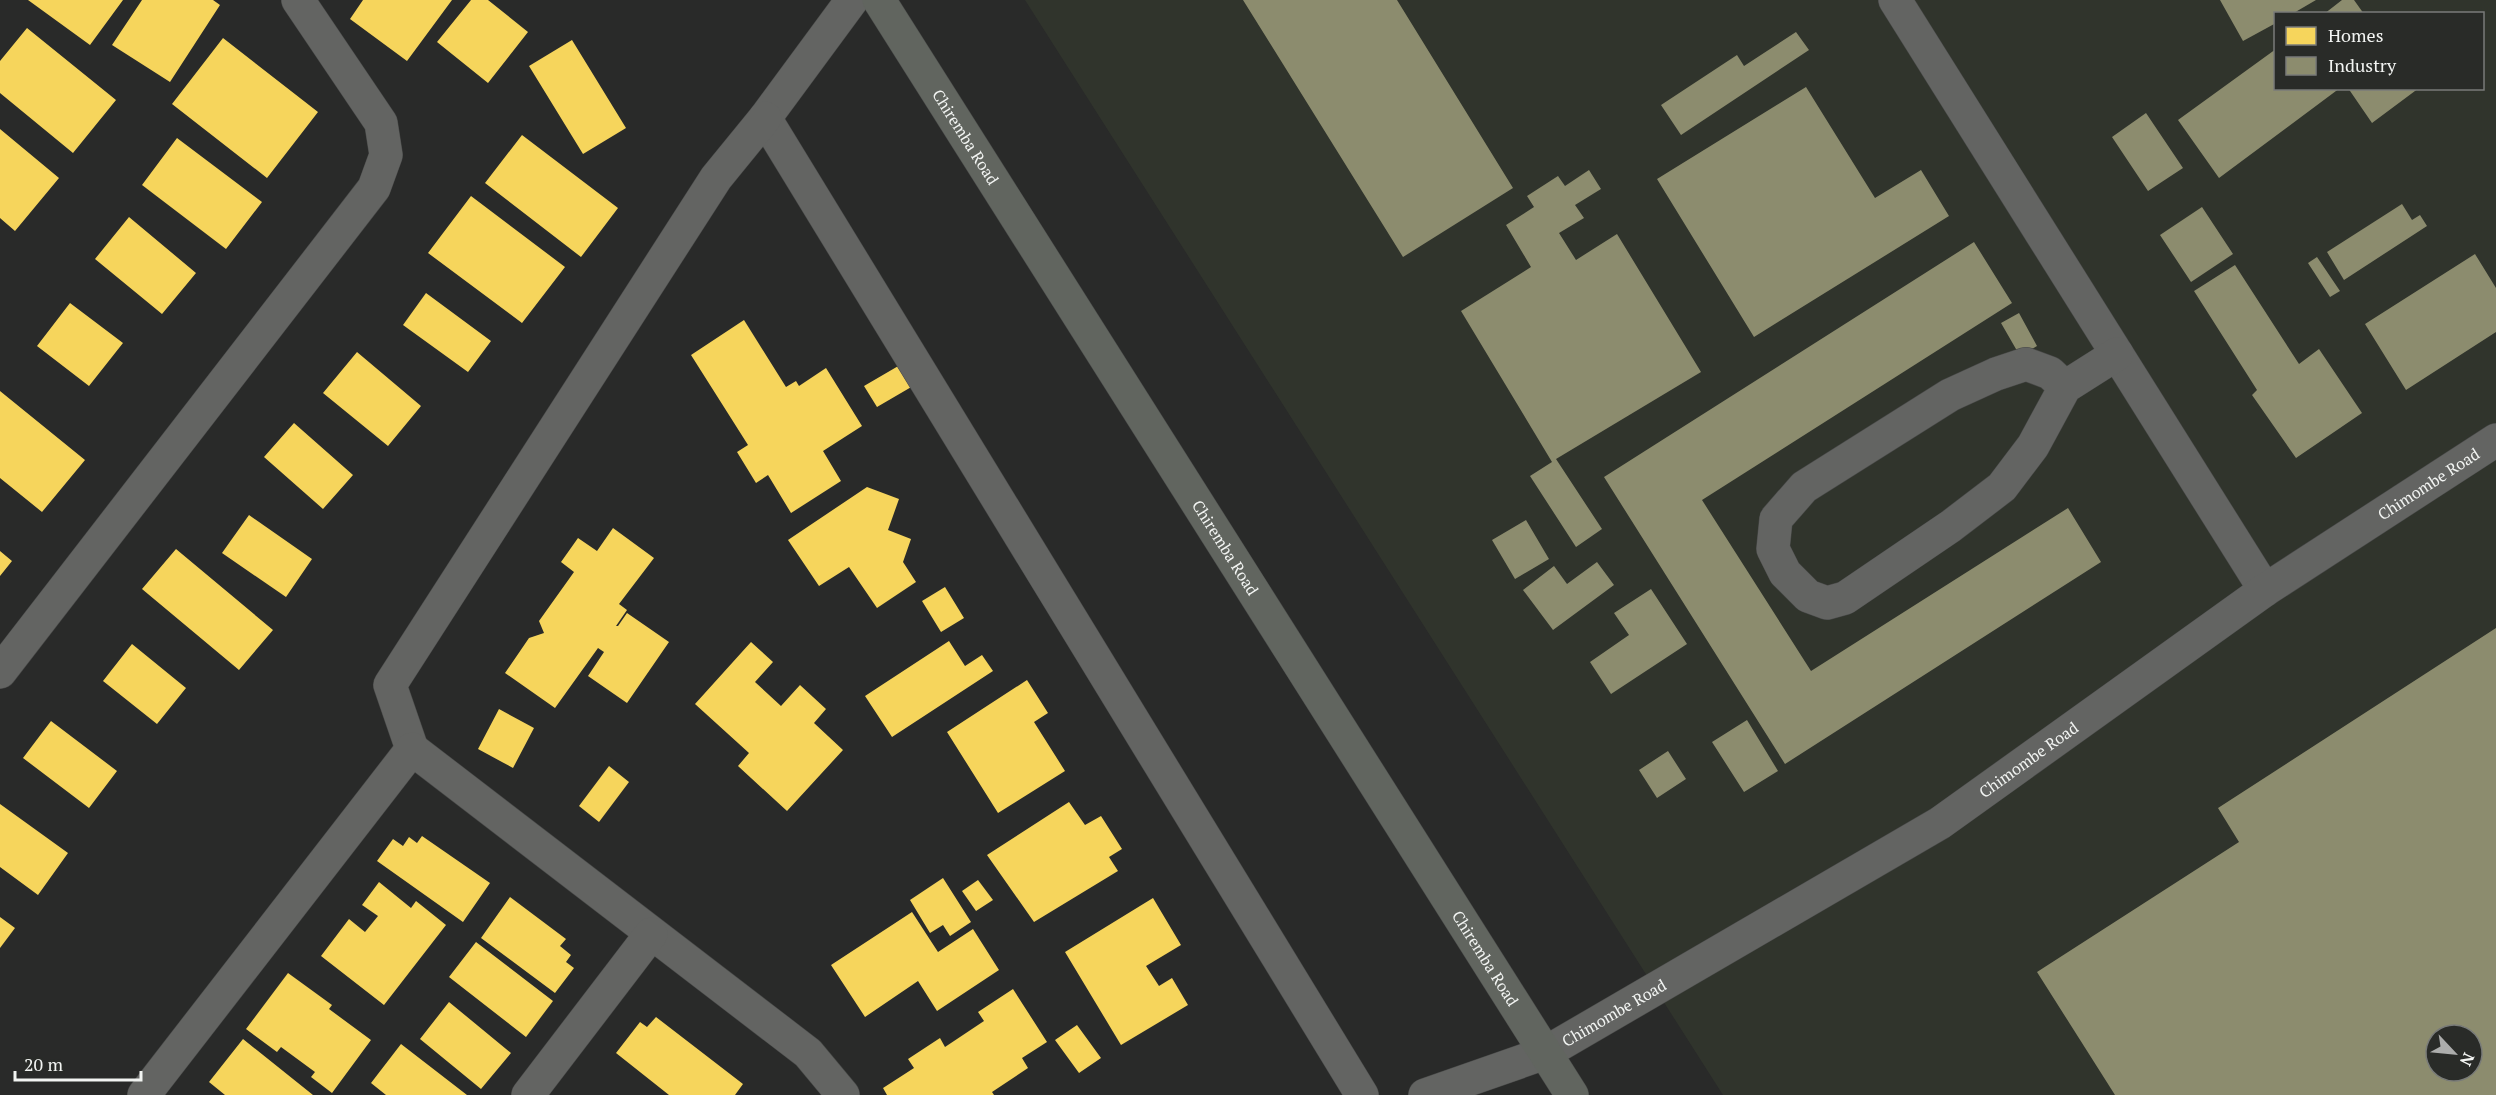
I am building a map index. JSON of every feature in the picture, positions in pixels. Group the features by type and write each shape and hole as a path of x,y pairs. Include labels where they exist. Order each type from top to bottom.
{"main road":[{"name":"Chiremba Road","path":"879,0 1572,1095"}],"street":[{"path":"0,672 374,188 386,155 381,123 298,0"},
{"path":"843,1095 808,1053 412,749 390,685 716,178 765,118 852,0"},
{"path":"1895,0 2265,590"},
{"path":"765,118 1362,1095"},
{"path":"2065,387 2050,373 2026,364 1996,374 1950,395 1804,487 1776,519 1773,549 1785,573 1808,596 1827,603 1845,598 1951,526 2002,487 2033,446 2065,387 2117,354"},
{"name":"Chimombe Road","path":"1425,1095 1545,1053 1941,823 2265,590 2496,440"},
{"path":"144,1095 412,749"},
{"path":"528,1095 651,934"}],"shaded area":[{"path":"1025,0 2496,0 2496,1095 1723,1095"}],"building: Homes":[{"path":"28,0 123,0 90,45"},
{"path":"142,0 213,0 220,5 170,82 112,45"},
{"path":"363,0 452,0 407,61 350,19"},
{"path":"471,0 488,0 528,32 488,83 437,42"},
{"path":"27,28 116,100 73,153 0,93 0,61"},
{"path":"223,38 318,112 267,178 172,104"},
{"path":"572,40 626,128 583,154 529,66"},
{"path":"0,129 59,178 15,231 0,218"},
{"path":"522,135 618,208 581,257 485,183"},
{"path":"177,138 262,202 226,249 142,185"},
{"path":"471,196 565,267 522,323 428,253"},
{"path":"129,217 196,273 162,314 95,259"},
{"path":"426,293 491,341 468,372 403,325"},
{"path":"70,303 123,343 89,386 37,346"},
{"path":"744,320 786,387 796,381 799,386 826,368 862,426 823,451 841,481 791,513 768,475 756,483 737,452 748,445 691,355"},
{"path":"357,352 421,406 388,446 323,393"},
{"path":"900,365 913,386 877,407 864,386"},
{"path":"0,391 85,460 42,512 0,478"},
{"path":"294,423 353,475 323,509 264,457"},
{"path":"867,487 899,499 888,530 911,539 903,562 916,582 877,608 849,567 819,586 788,540"},
{"path":"249,515 312,559 286,597 222,553"},
{"path":"613,528 654,558 619,604 627,610 616,626 627,613 669,642 627,703 588,676 604,652 598,648 555,708 505,673 529,638 544,633 539,621 574,572 561,562 578,538 597,551"},
{"path":"176,549 273,630 239,670 142,589"},
{"path":"0,551 12,561 0,576"},
{"path":"945,587 964,618 941,632 922,601"},
{"path":"949,641 965,666 982,655 993,671 892,737 865,696"},
{"path":"751,642 773,662 755,682 781,706 800,685 826,709 814,723 843,750 787,811 738,766 749,753 695,704"},
{"path":"132,644 186,688 157,724 103,681"},
{"path":"1027,680 1048,713 1034,722 1065,771 998,813 947,732"},
{"path":"499,709 534,728 513,768 478,749"},
{"path":"51,721 117,771 89,808 23,758"},
{"path":"609,766 629,782 599,822 579,806"},
{"path":"1069,802 1085,825 1101,816 1122,849 1109,857 1118,871 1034,922 987,855"},
{"path":"0,804 68,853 38,895 0,867"},
{"path":"422,836 490,883 463,922 377,861 393,839 403,846 409,837 417,843"},
{"path":"943,878 971,922 950,936 943,925 930,933 910,900"},
{"path":"978,880 993,900 976,911 962,891"},
{"path":"379,882 411,908 416,901 446,925 384,1005 321,956 349,919 365,932 378,916 362,905"},
{"path":"510,897 566,939 560,946 571,955 566,962 574,968 555,993 481,938"},
{"path":"1153,898 1181,945 1146,966 1159,986 1172,978 1188,1005 1121,1045 1065,952"},
{"path":"912,912 938,952 973,929 999,970 937,1011 918,981 865,1017 831,965"},
{"path":"0,917 15,928 0,948"},
{"path":"476,942 553,1001 526,1037 449,977"},
{"path":"288,973 332,1005 329,1009 371,1040 332,1093 311,1077 315,1072 281,1047 277,1052 246,1029"},
{"path":"1013,989 1047,1042 1022,1058 1028,1068 992,1092 994,1095 887,1095 883,1088 914,1068 908,1059 940,1038 945,1047 984,1021 978,1012"},
{"path":"449,1002 511,1053 481,1089 420,1039"},
{"path":"656,1017 743,1084 735,1095 669,1095 616,1053 640,1022 647,1027"},
{"path":"1077,1025 1101,1058 1079,1073 1055,1040"},
{"path":"243,1039 313,1095 225,1095 209,1082"},
{"path":"401,1044 467,1095 386,1095 371,1083"}],"building: Industry":[{"path":"1243,0 1397,0 1513,188 1403,257"},
{"path":"2220,0 2316,0 2295,12 2274,12 2274,24 2243,41"},
{"path":"2342,0 2354,0 2363,12 2327,12"},
{"path":"1796,32 1809,50 1681,135 1661,105 1737,55 1744,66"},
{"path":"2274,50 2274,90 2337,90 2219,178 2178,120"},
{"path":"1806,87 1875,198 1921,170 1949,216 1754,337 1657,179"},
{"path":"2349,90 2416,90 2372,123"},
{"path":"2146,113 2183,168 2148,191 2112,137"},
{"path":"1589,170 1601,189 1575,205 1584,218 1559,233 1576,260 1617,234 1701,372 1556,459 1602,529 1576,547 1530,476 1552,462 1461,311 1531,267 1506,225 1534,207 1527,196 1558,176 1565,186"},
{"path":"2402,204 2412,220 2420,215 2427,226 2344,280 2327,252"},
{"path":"2202,207 2233,254 2191,282 2160,235"},
{"path":"1974,242 2012,303 1702,500 1811,671 2068,508 2101,562 1785,764 1604,477"},
{"path":"2475,254 2496,288 2496,332 2406,390 2365,324"},
{"path":"2317,257 2340,291 2330,297 2308,263"},
{"path":"2235,265 2299,364 2319,349 2362,413 2296,458 2252,395 2257,390 2194,291"},
{"path":"2019,313 2037,346 2020,356 2001,323"},
{"path":"1526,520 1549,559 1515,579 1492,540"},
{"path":"1597,562 1614,585 1553,630 1523,590 1554,566 1567,584"},
{"path":"1651,589 1687,644 1611,694 1590,662 1629,635 1614,613"},
{"path":"2496,628 2496,1095 2115,1095 2037,972 2239,842 2218,808"},
{"path":"1747,720 1778,771 1744,792 1712,742"},
{"path":"1668,751 1686,779 1657,798 1639,770"}]}
